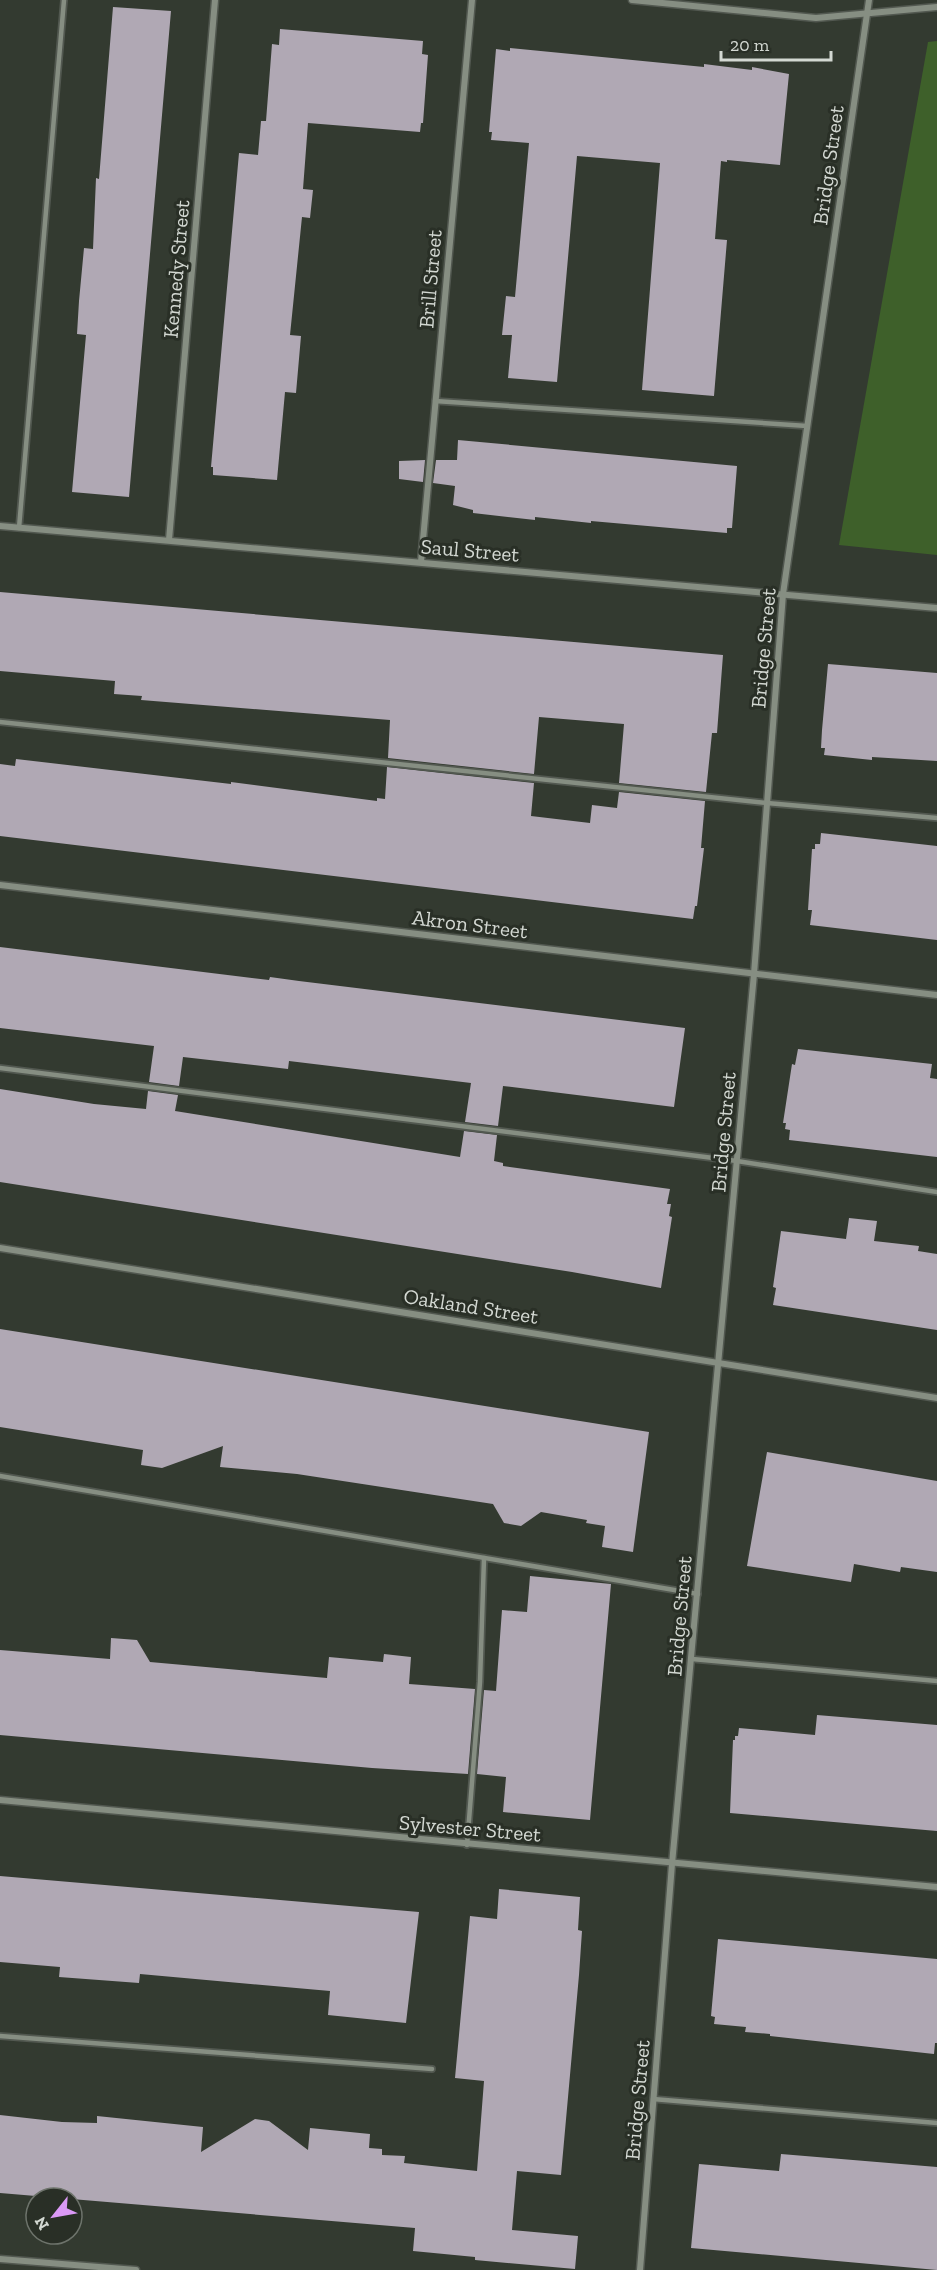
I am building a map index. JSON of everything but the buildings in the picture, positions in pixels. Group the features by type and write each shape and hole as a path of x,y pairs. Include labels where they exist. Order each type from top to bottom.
{"street":[{"name":"Kennedy Street","path":"170,540 215,0"},
{"name":"Brill Street","path":"421,562 472,0"},
{"path":"632,0 816,18 937,7"},
{"name":"Bridge Street","path":"640,2270 672,1864 754,974 783,594 869,0"},
{"name":"Saul Street","path":"0,526 937,608"},
{"name":"Akron Street","path":"0,885 937,995"},
{"name":"Oakland Street","path":"0,1248 937,1398"},
{"name":"Sylvester Street","path":"0,1800 937,1887"},
{"path":"0,2259 135,2270"}],"lane":[{"path":"19,528 64,0"},
{"path":"435,401 807,426"},
{"path":"0,722 767,803 937,818"},
{"path":"0,1068 737,1161 937,1192"},
{"path":"0,1476 698,1594"},
{"path":"466,1845 480,1682 484,1558"},
{"path":"692,1659 937,1681"},
{"path":"0,2036 432,2069"},
{"path":"653,2099 937,2123"}],"green space":[{"path":"937,41 937,555 839,545 928,42"}]}
